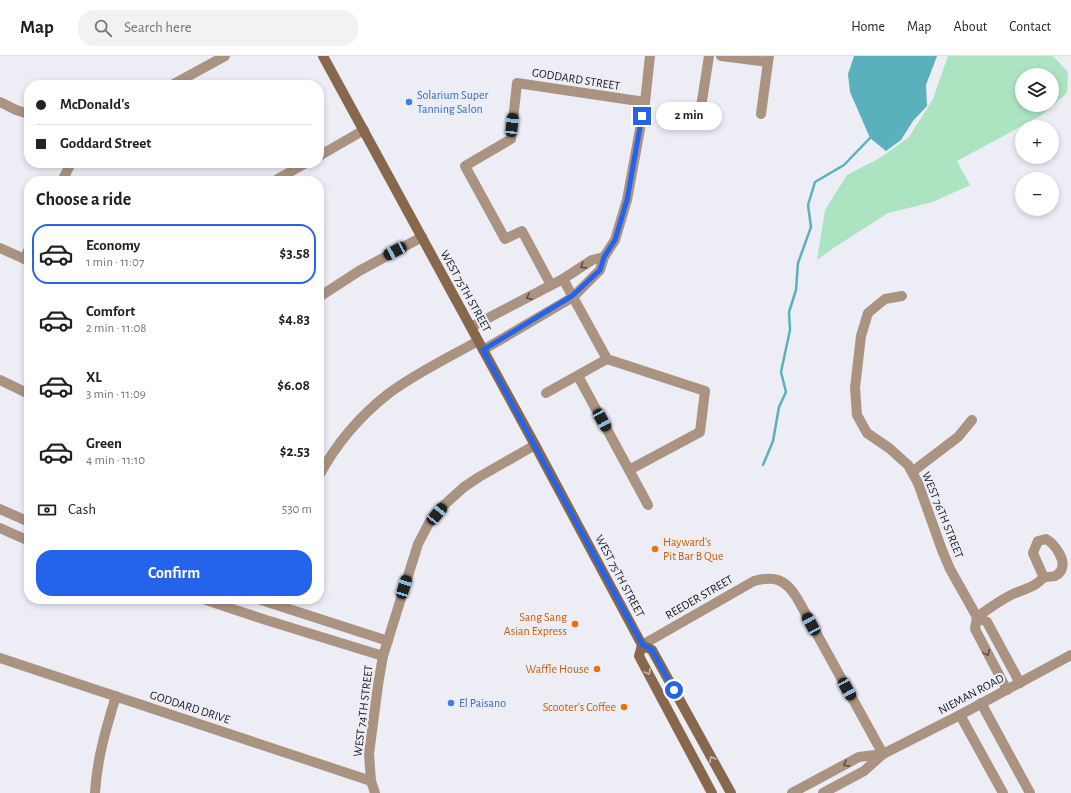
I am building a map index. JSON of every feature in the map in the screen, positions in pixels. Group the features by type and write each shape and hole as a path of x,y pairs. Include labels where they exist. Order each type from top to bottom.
{"main road":[{"name":"WEST 75TH STREET","path":"323,56 642,644 652,650 731,793"},
{"name":"WEST 75TH STREET","path":"642,644 639,656 712,793"}],"street":[{"path":"181,80 225,56"},
{"path":"324,467 342,441 359,421 389,394 414,377 481,345 572,296 600,270 604,257 615,240 627,200 645,102 650,56"},
{"path":"701,107 709,56"},
{"path":"726,56 769,59 760,114"},
{"name":"GODDARD STREET","path":"551,285 522,230 505,239 465,166 511,140 516,83 645,102"},
{"path":"0,102 24,112"},
{"path":"324,153 364,130"},
{"path":"283,176 297,168"},
{"path":"324,294 359,271 422,237"},
{"path":"0,248 24,259"},
{"path":"471,327 563,279 592,260 604,257"},
{"path":"563,279 607,358 705,391 700,432 629,470"},
{"name":"WEST 76TH STREET","path":"902,296 885,299 868,313 861,336 855,388 857,416 867,433 889,448 908,465 918,483 950,569 977,617 987,622 1020,683"},
{"path":"546,393 607,358"},
{"path":"578,376 648,505"},
{"path":"0,380 24,392"},
{"path":"912,472 958,437 972,420"},
{"name":"WEST 74TH STREET","path":"375,793 371,781 369,754 383,656 418,544 430,523 444,505 464,487 535,445"},
{"path":"0,509 24,520"},
{"path":"0,528 24,540"},
{"name":"REEDER STREET","path":"642,644 748,584 764,578 772,578 784,582 791,589 883,754"},
{"path":"977,617 1002,600 1036,584 1044,578"},
{"path":"218,604 383,656"},
{"path":"281,604 388,640"},
{"name":"WEST 76TH STREET","path":"977,617 975,629 1007,690"},
{"name":"NIEMAN ROAD","path":"823,793 864,771 883,754 960,715 1071,655"},
{"name":"GODDARD DRIVE","path":"1,661 116,696 371,781"},
{"path":"95,793 99,755 116,696"},
{"path":"981,703 1030,793"},
{"path":"960,715 1003,793"},
{"name":"NIEMAN ROAD","path":"792,793 859,757 883,754"}],"green space":[{"path":"948,56 1053,56 1068,72 1067,93 1059,100 1059,68 1015,68 1015,112 1045,112 1033,120 1015,120 1015,130 957,161 970,185 933,202 888,213 817,260 825,210 847,175 880,158 909,137 933,99"}],"water":[{"path":"854,56 937,56 926,85 927,106 913,121 901,140 886,151 870,138 850,92 848,74"}],"waterway":[{"path":"763,465 773,441 779,407 786,392 781,372 790,330 789,312 796,290 798,263 811,227 808,205 815,182 844,165 870,138"}],"place":[{"name":"Solarium Super Tanning Salon","path":"409,102"},
{"name":"Hayward's Pit Bar B Que","path":"655,549"},
{"name":"Sang Sang Asian Express","path":"575,624"},
{"name":"Waffle House","path":"597,669"},
{"name":"El Paisano","path":"451,703"},
{"name":"Scooter's Coffee","path":"624,707"}],"route":[{"path":"642,116 627,200 615,240 604,257 600,270 572,296 483,350 642,644 652,650 674,690"}]}
